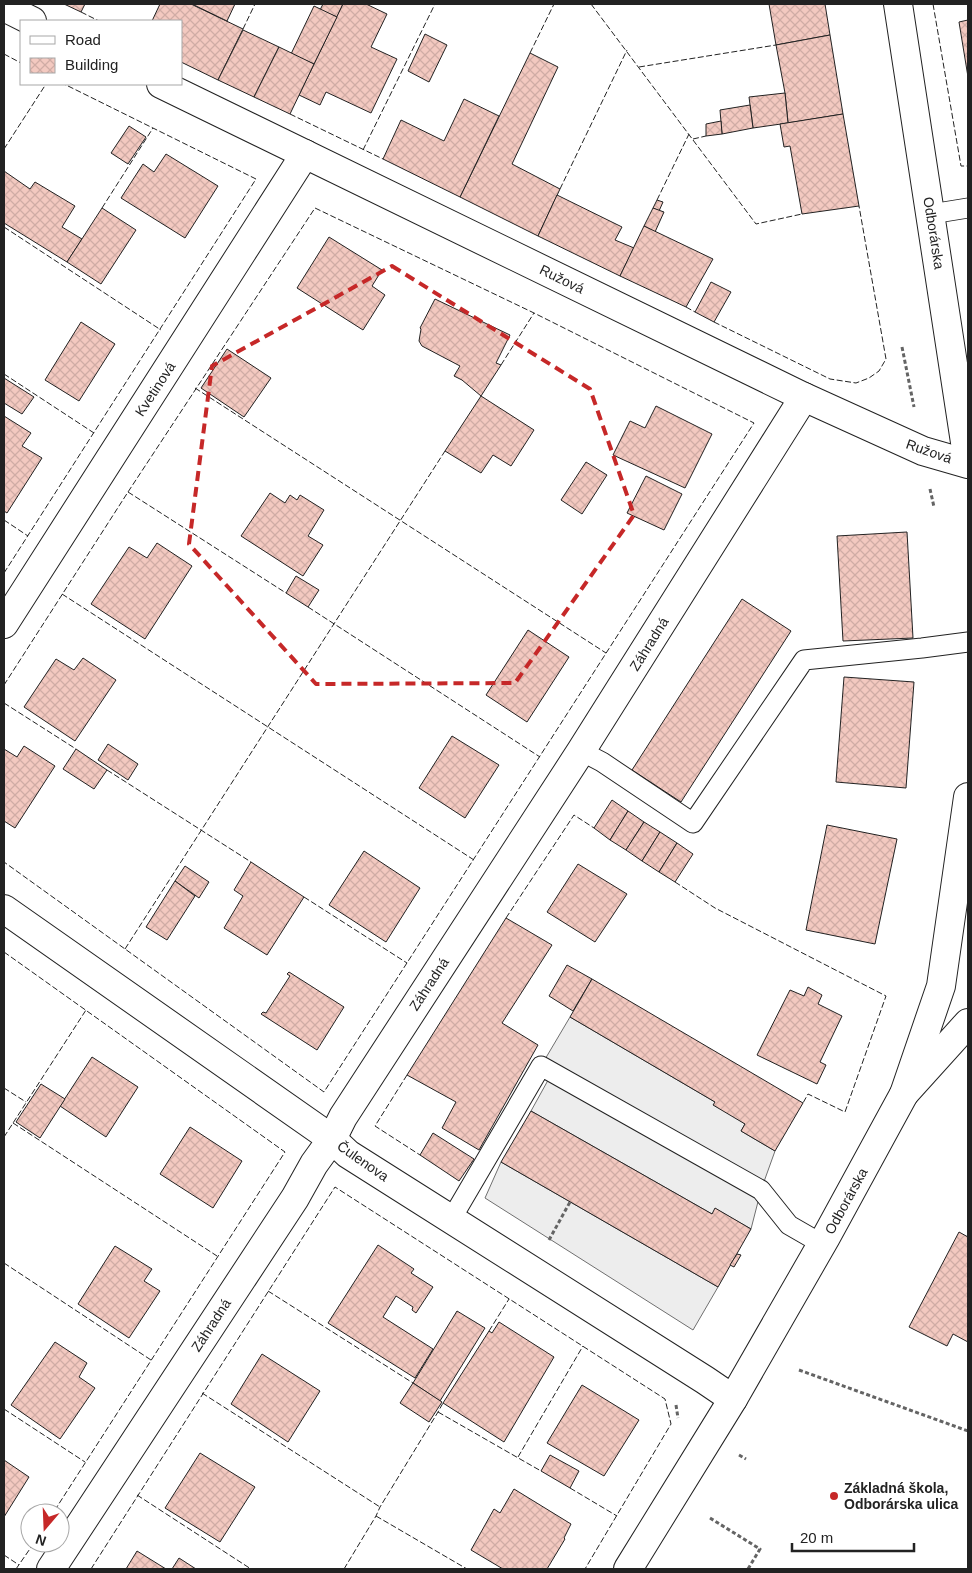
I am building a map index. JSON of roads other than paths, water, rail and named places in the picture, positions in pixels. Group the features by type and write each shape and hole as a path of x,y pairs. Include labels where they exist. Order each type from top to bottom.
{"street":[{"name":"Odborárska","path":"898,4 968,463"},
{"path":"4,7 30,20"},
{"name":"Ružová","path":"163,85 804,397 923,451 968,463"},
{"name":"Kvetinová","path":"4,624 305,154"},
{"name":"Záhradná","path":"51,1569 295,1198 314,1164 332,1139 343,1117 581,751 804,397"},
{"name":"Odborárska","path":"628,1569 733,1399 822,1244 904,1094 942,986 968,797"},
{"name":"Čulenova","path":"4,909 332,1139 348,1154 452,1218 733,1399"},
{"path":"904,1094 968,1023"}],"lane":[{"path":"931,214 968,208"},
{"path":"581,751 602,762 693,823 804,660 968,642"},
{"path":"452,1218 541,1066 761,1190 790,1225 822,1244"}],"place":[{"name":"Základná škola, Odborárska ulica","path":"834,1496"}]}
